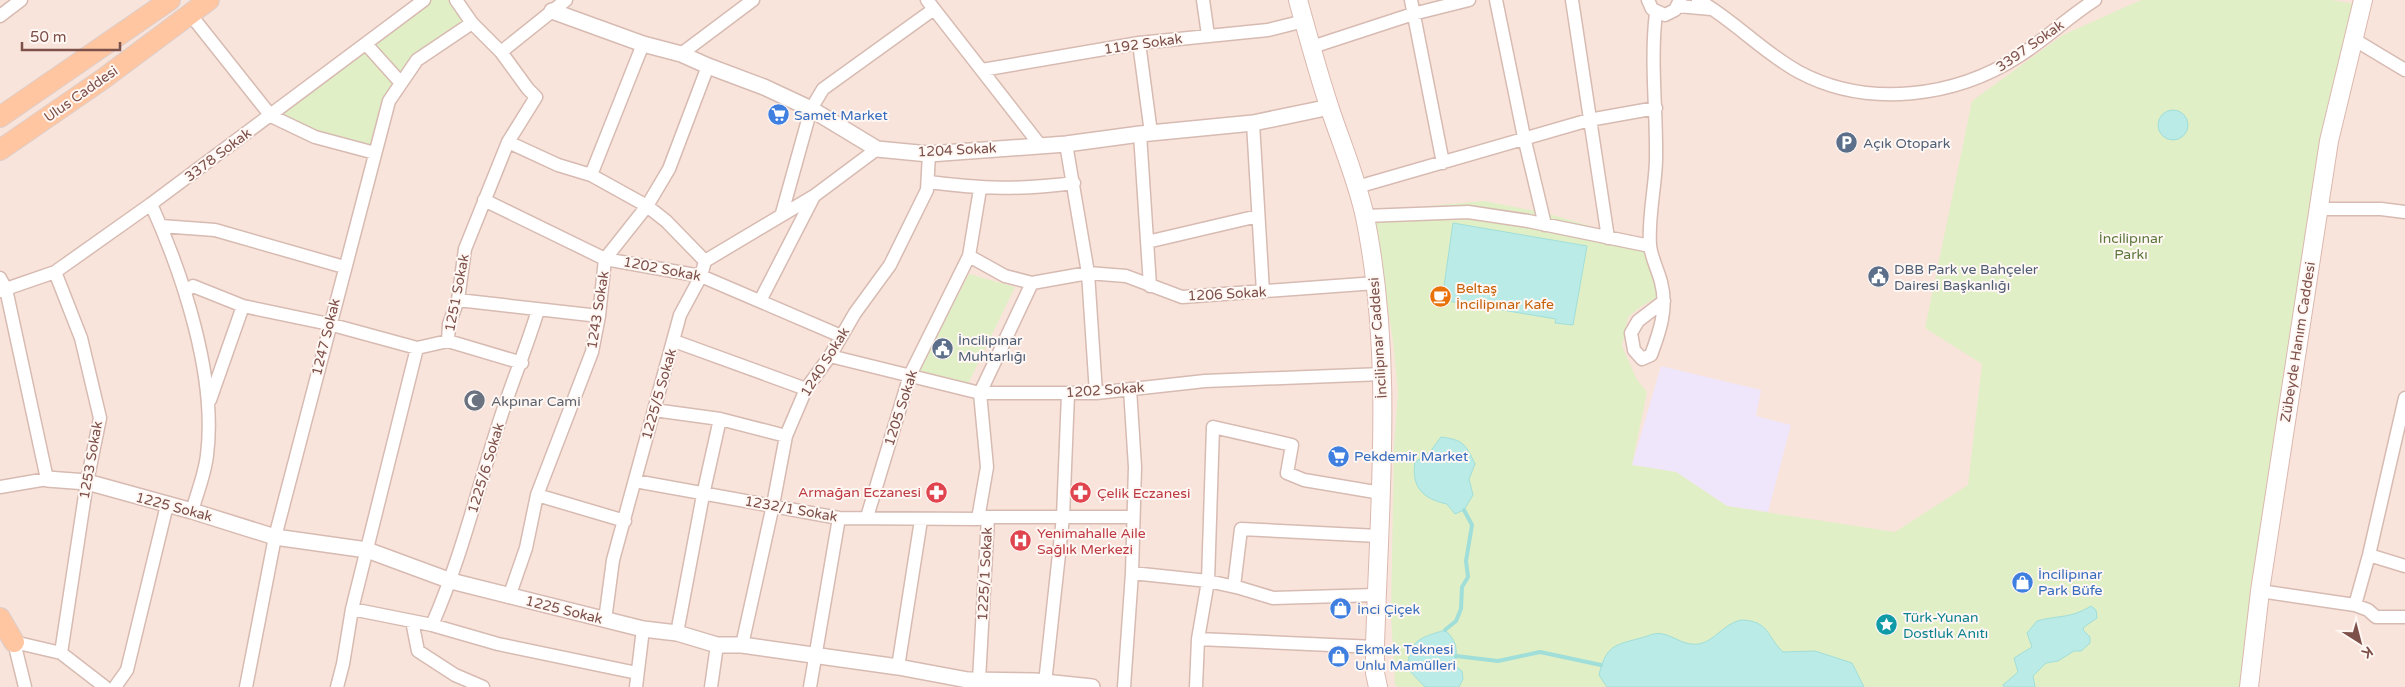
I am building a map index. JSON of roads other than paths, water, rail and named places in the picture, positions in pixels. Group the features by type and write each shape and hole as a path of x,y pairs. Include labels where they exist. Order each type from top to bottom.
{"main road":[{"name":"Ulus Caddesi","path":"0,117 170,0"},
{"name":"Ulus Caddesi","path":"0,150 103,79 209,0"},
{"name":"İncilipınar Caddesi","path":"1298,0 1365,216 1376,283 1383,374 1381,493 1374,647 1375,673 1378,687"},
{"name":"Zübeyde Hanım Caddesi","path":"2249,687 2260,591 2329,141 2355,40 2363,0"},
{"path":"0,618 14,642"}],"street":[{"path":"0,16 21,0"},
{"name":"3378 Sokak","path":"2,286 55,272 271,116 424,0"},
{"name":"1251 Sokak","path":"417,348 448,341 449,324 458,300 465,249 508,142 536,97 501,52 472,23 456,0"},
{"path":"501,52 566,0"},
{"path":"681,54 754,0"},
{"path":"1203,0 1208,35"},
{"path":"1410,0 1443,163"},
{"path":"1312,47 1412,14 1469,0"},
{"path":"1496,0 1524,137 1545,225"},
{"path":"1572,0 1608,238"},
{"name":"3397 Sokak","path":"1698,0 1715,10 1774,57 1801,73 1850,90 1902,94 1936,90 1985,76 2020,56 2095,0"},
{"path":"1649,4 1666,15 1678,6 1715,10"},
{"path":"1649,4 1653,33 1656,108 1656,163 1650,246 1661,282 1664,301"},
{"path":"782,213 810,109 823,89 930,5 1040,145"},
{"path":"1653,33 1678,6"},
{"name":"1204 Sokak","path":"552,11 643,44 681,54 764,87 810,109 877,149 929,154 1066,144 1145,133 1253,123 1330,108"},
{"path":"190,14 271,116 315,137 375,153"},
{"name":"1192 Sokak","path":"982,70 1139,43 1268,30 1304,21"},
{"name":"1247 Sokak","path":"246,687 275,537 388,101 417,60 472,23"},
{"path":"2355,40 2405,70"},
{"path":"1139,43 1145,133 1147,242 1150,286"},
{"path":"366,44 401,83"},
{"path":"591,175 643,44"},
{"name":"1243 Sokak","path":"509,597 526,548 537,495 592,352 599,316 605,259 647,206 668,169 708,66"},
{"path":"1357,187 1443,163 1524,137 1589,120 1656,108"},
{"path":"1253,123 1264,292"},
{"path":"508,142 558,165 591,175 647,206 705,261 782,213 814,196 877,149"},
{"path":"1066,144 1088,273 1096,393"},
{"name":"1240 Sokak","path":"742,645 774,505 786,436 806,389 890,265 927,190 929,182 929,154"},
{"path":"929,182 980,189 1030,188 1074,183"},
{"name":"1205 Sokak","path":"867,517 910,375 969,256 980,189"},
{"path":"760,299 814,196"},
{"name":"1202 Sokak","path":"484,200 605,259 701,276 760,299 841,336"},
{"path":"151,204 185,291 208,392 207,456 192,511"},
{"path":"2318,209 2381,209 2405,212"},
{"path":"1365,216 1468,212 1650,246"},
{"path":"1147,242 1258,216"},
{"path":"161,226 215,230 344,267"},
{"name":"1206 Sokak","path":"969,256 1005,276 1032,282 1088,273 1126,276 1182,297 1376,283"},
{"name":"1225/5 Sokak","path":"604,620 613,560 680,315 701,276 705,261"},
{"name":"1253 Sokak","path":"55,272 81,338 100,418 87,482 61,654"},
{"path":"980,393 1032,282"},
{"path":"0,487 47,479 2,286"},
{"path":"185,291 193,286 243,306 329,324 417,348 352,608 343,664 337,687"},
{"path":"458,300 599,316"},
{"path":"207,408 243,306"},
{"name":"1225/6 Sokak","path":"432,625 452,581 498,427 522,362 538,310"},
{"path":"448,341 522,362"},
{"path":"674,341 806,389"},
{"name":"1202 Sokak","path":"830,356 980,393 1096,393 1205,381 1383,374"},
{"path":"1124,687 1132,573 1135,467 1130,389"},
{"name":"1225/1 Sokak","path":"971,682 987,467 980,393"},
{"path":"1038,684 1063,517 1068,394"},
{"path":"2355,605 2370,555 2405,398"},
{"path":"654,410 720,419 786,436"},
{"path":"677,633 703,495 720,419"},
{"path":"1196,687 1198,639 1208,581 1212,427 1292,445 1287,473 1304,480 1381,493"},
{"name":"1225 Sokak","path":"47,479 87,482 192,511 275,537 368,550 452,581 509,597 643,630 677,633 717,645 742,645 898,667 971,682 1092,687"},
{"name":"1232/1 Sokak","path":"635,481 703,495 774,505 839,518 867,517 921,520 1133,517"},
{"path":"537,495 625,521"},
{"path":"115,687 127,670 167,505"},
{"path":"810,687 839,518"},
{"path":"898,667 921,520"},
{"path":"1234,586 1240,529 1378,536"},
{"path":"2370,555 2405,566"},
{"path":"1132,573 1208,581 1234,586 1273,598 1376,595"},
{"path":"2260,591 2355,605 2368,610 2376,618 2405,618"},
{"path":"352,608 432,625 498,644 637,673"},
{"path":"412,621 418,651 465,684 483,687"},
{"path":"636,687 643,630"},
{"path":"1198,639 1374,647"},
{"path":"25,687 14,642 61,654 105,687"},
{"path":"711,687 717,645"}],"water":[{"path":"2173,110 2184,114 2188,125 2184,136 2173,140 2162,136 2158,125 2162,114"},
{"path":"1453,223 1587,246 1573,325 1555,323 1556,319 1442,300"},
{"path":"1441,437 1459,441 1469,451 1475,464 1469,479 1473,495 1464,510 1455,514 1447,504 1431,499 1420,491 1415,478 1415,462 1430,452"},
{"path":"2091,606 2096,610 2097,618 2084,627 2083,630 2090,637 2090,643 2081,651 2074,651 2058,661 2046,663 2033,676 2035,687 2004,687 2003,685 2018,672 2014,658 2032,647 2027,633 2037,621 2070,615"},
{"path":"1741,620 1763,626 1783,652 1815,651 1852,663 1864,687 1607,687 1599,675 1605,658 1618,645 1652,634 1668,635 1689,644 1699,644 1710,640 1729,625"},
{"path":"1445,630 1454,642 1456,651 1455,666 1462,671 1463,679 1459,687 1425,687 1408,669 1410,652 1413,646 1422,638"}],"waterway":[{"path":"1445,630 1456,621 1461,609 1462,587 1468,577 1466,561 1472,525 1464,510"},
{"path":"1456,656 1498,661 1540,652 1601,665"}],"place":[{"name":"Samet Market","path":"778,115"},
{"name":"Açık Otopark","path":"1847,143"},
{"name":"DBB Park ve Bahçeler Dairesi Başkanlığı","path":"1878,277"},
{"name":"Beltaş İncilipınar Kafe","path":"1440,296"},
{"name":"İncilipınar Muhtarlığı","path":"942,348"},
{"name":"Akpınar Cami","path":"475,401"},
{"name":"Pekdemir Market","path":"1338,456"},
{"name":"Armağan Eczanesi","path":"937,492"},
{"name":"Çelik Eczanesi","path":"1081,493"},
{"name":"Yenimahalle Aile Sağlık Merkezi","path":"1021,541"},
{"name":"İncilipınar Park Büfe","path":"2022,582"},
{"name":"İnci Çiçek","path":"1341,609"},
{"name":"Türk-Yunan Dostluk Anıtı","path":"1887,625"},
{"name":"Ekmek Teknesi Unlu Mamülleri","path":"1339,657"}],"park label":[{"name":"İncilipınar Parkı","path":"2131,246"}]}
